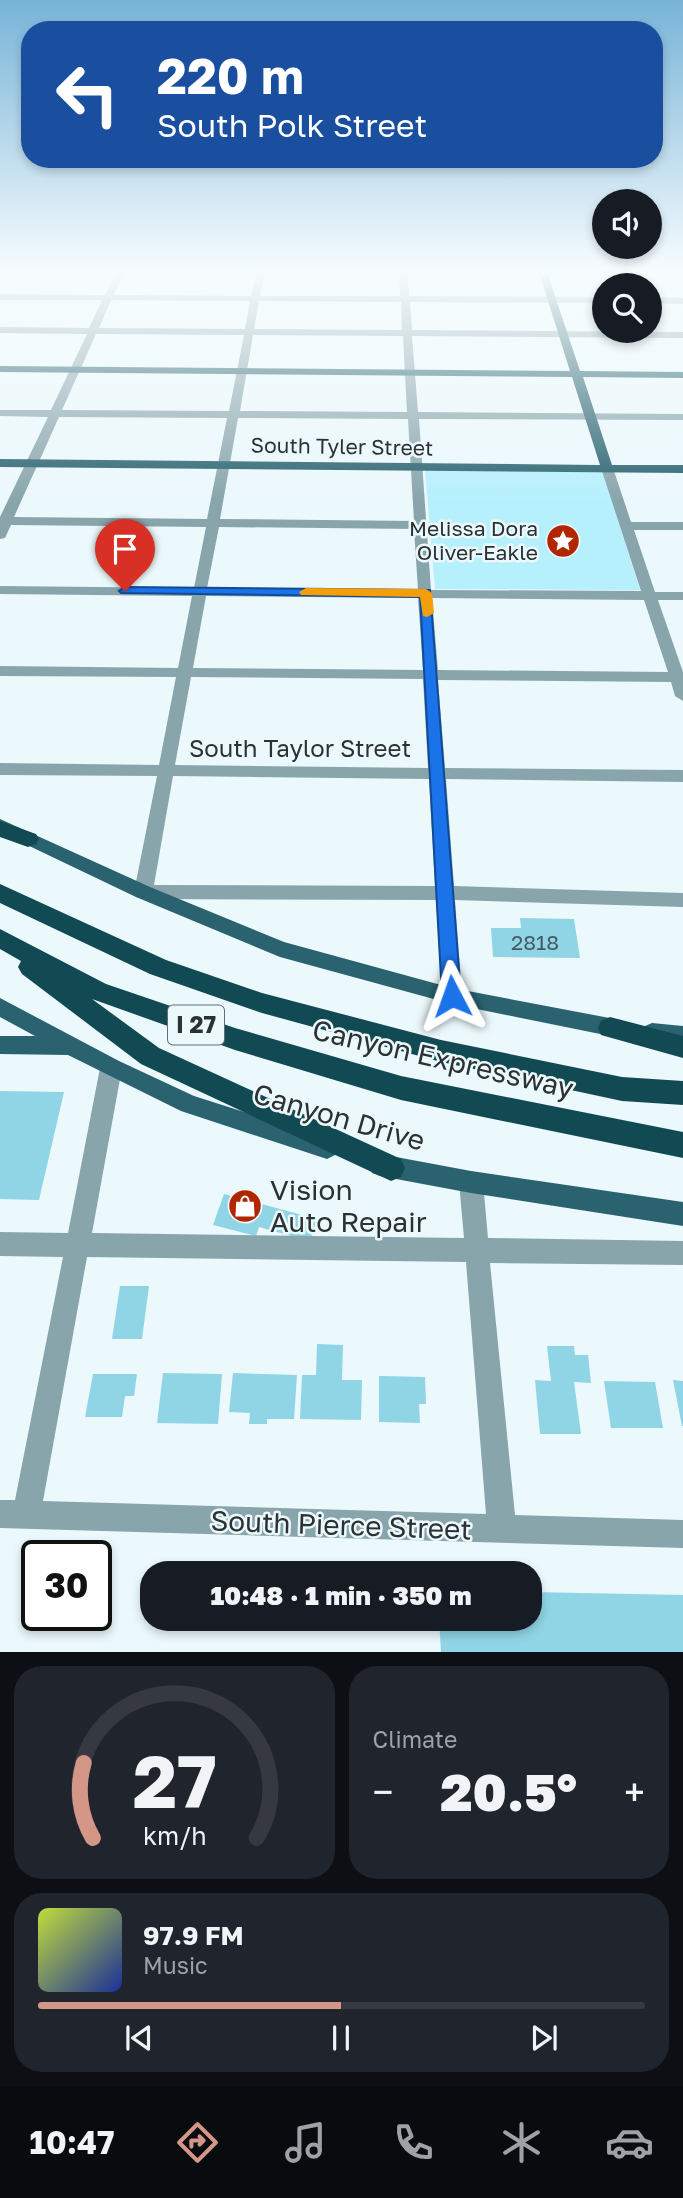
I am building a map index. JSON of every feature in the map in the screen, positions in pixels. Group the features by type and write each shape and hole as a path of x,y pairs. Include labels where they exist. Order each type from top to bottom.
{"highway":[{"path":"0,827 28,839"},
{"name":"Canyon Expressway","path":"0,893 158,967 262,1003 468,1057 622,1089 683,1093"},
{"name":"Canyon Expressway","path":"0,938 97,991 235,1039 401,1088 683,1145"},
{"path":"0,945 150,1055 391,1168"},
{"path":"610,1028 683,1047"}],"main road":[{"path":"567,346 607,468"},
{"path":"0,369 683,375"},
{"name":"South Tyler Street","path":"0,463 683,469"},
{"path":"28,839 143,892 280,949 452,996 610,1028 683,1035"},
{"name":"Canyon Drive","path":"0,1007 111,1068 189,1104 391,1168 683,1214"},
{"path":"0,1045 71,1046"}],"street":[{"path":"0,535 3,521 33,463 86,346"},
{"path":"246,346 143,892 445,893 683,900"},
{"path":"409,346 452,996"},
{"path":"0,413 683,417"},
{"path":"607,468 649,595 680,677 683,696"},
{"path":"3,521 421,524"},
{"path":"626,526 683,526"},
{"path":"0,590 683,596"},
{"path":"0,671 680,677"},
{"name":"South Taylor Street","path":"0,769 683,776"},
{"path":"13,1514 78,1245 111,1068"},
{"path":"471,1182 502,1530"},
{"path":"0,1244 477,1248 683,1253"},
{"name":"South Pierce Street","path":"13,1514 683,1534"}],"shaded area":[{"path":"425,470 603,472 640,590 435,589"}],"building":[{"path":"520,918 574,919 580,958 493,957 491,928 521,928"},
{"path":"0,1091 64,1092 39,1200 0,1199"},
{"name":"Vision Auto Repair","path":"224,1194 317,1219 310,1241 259,1227 256,1236 213,1225"},
{"path":"120,1286 149,1286 142,1339 112,1339"},
{"path":"317,1344 343,1345 342,1380 362,1380 361,1420 300,1419 302,1375 316,1375"},
{"path":"547,1346 574,1346 575,1355 588,1355 591,1383 574,1382 581,1434 540,1434 535,1380 551,1381"},
{"path":"163,1373 222,1374 218,1424 157,1423"},
{"path":"233,1373 297,1375 294,1419 267,1419 267,1424 249,1424 250,1413 229,1412"},
{"path":"93,1374 137,1374 134,1396 125,1396 122,1417 85,1417"},
{"path":"379,1376 425,1377 426,1404 419,1404 420,1423 379,1422"},
{"path":"673,1380 683,1381 683,1426 682,1426"},
{"path":"604,1381 655,1382 663,1428 611,1428"},
{"path":"542,1592 683,1595 683,1652 441,1652 440,1631 542,1631"}],"slow traffic":[{"path":"306,592 426,593 427,613"}],"place":[{"name":"Melissa Dora Oliver-Eakle","path":"563,541"},
{"name":"Vision Auto Repair","path":"245,1206"}],"route":[{"path":"125,591 426,593 452,996"}]}
